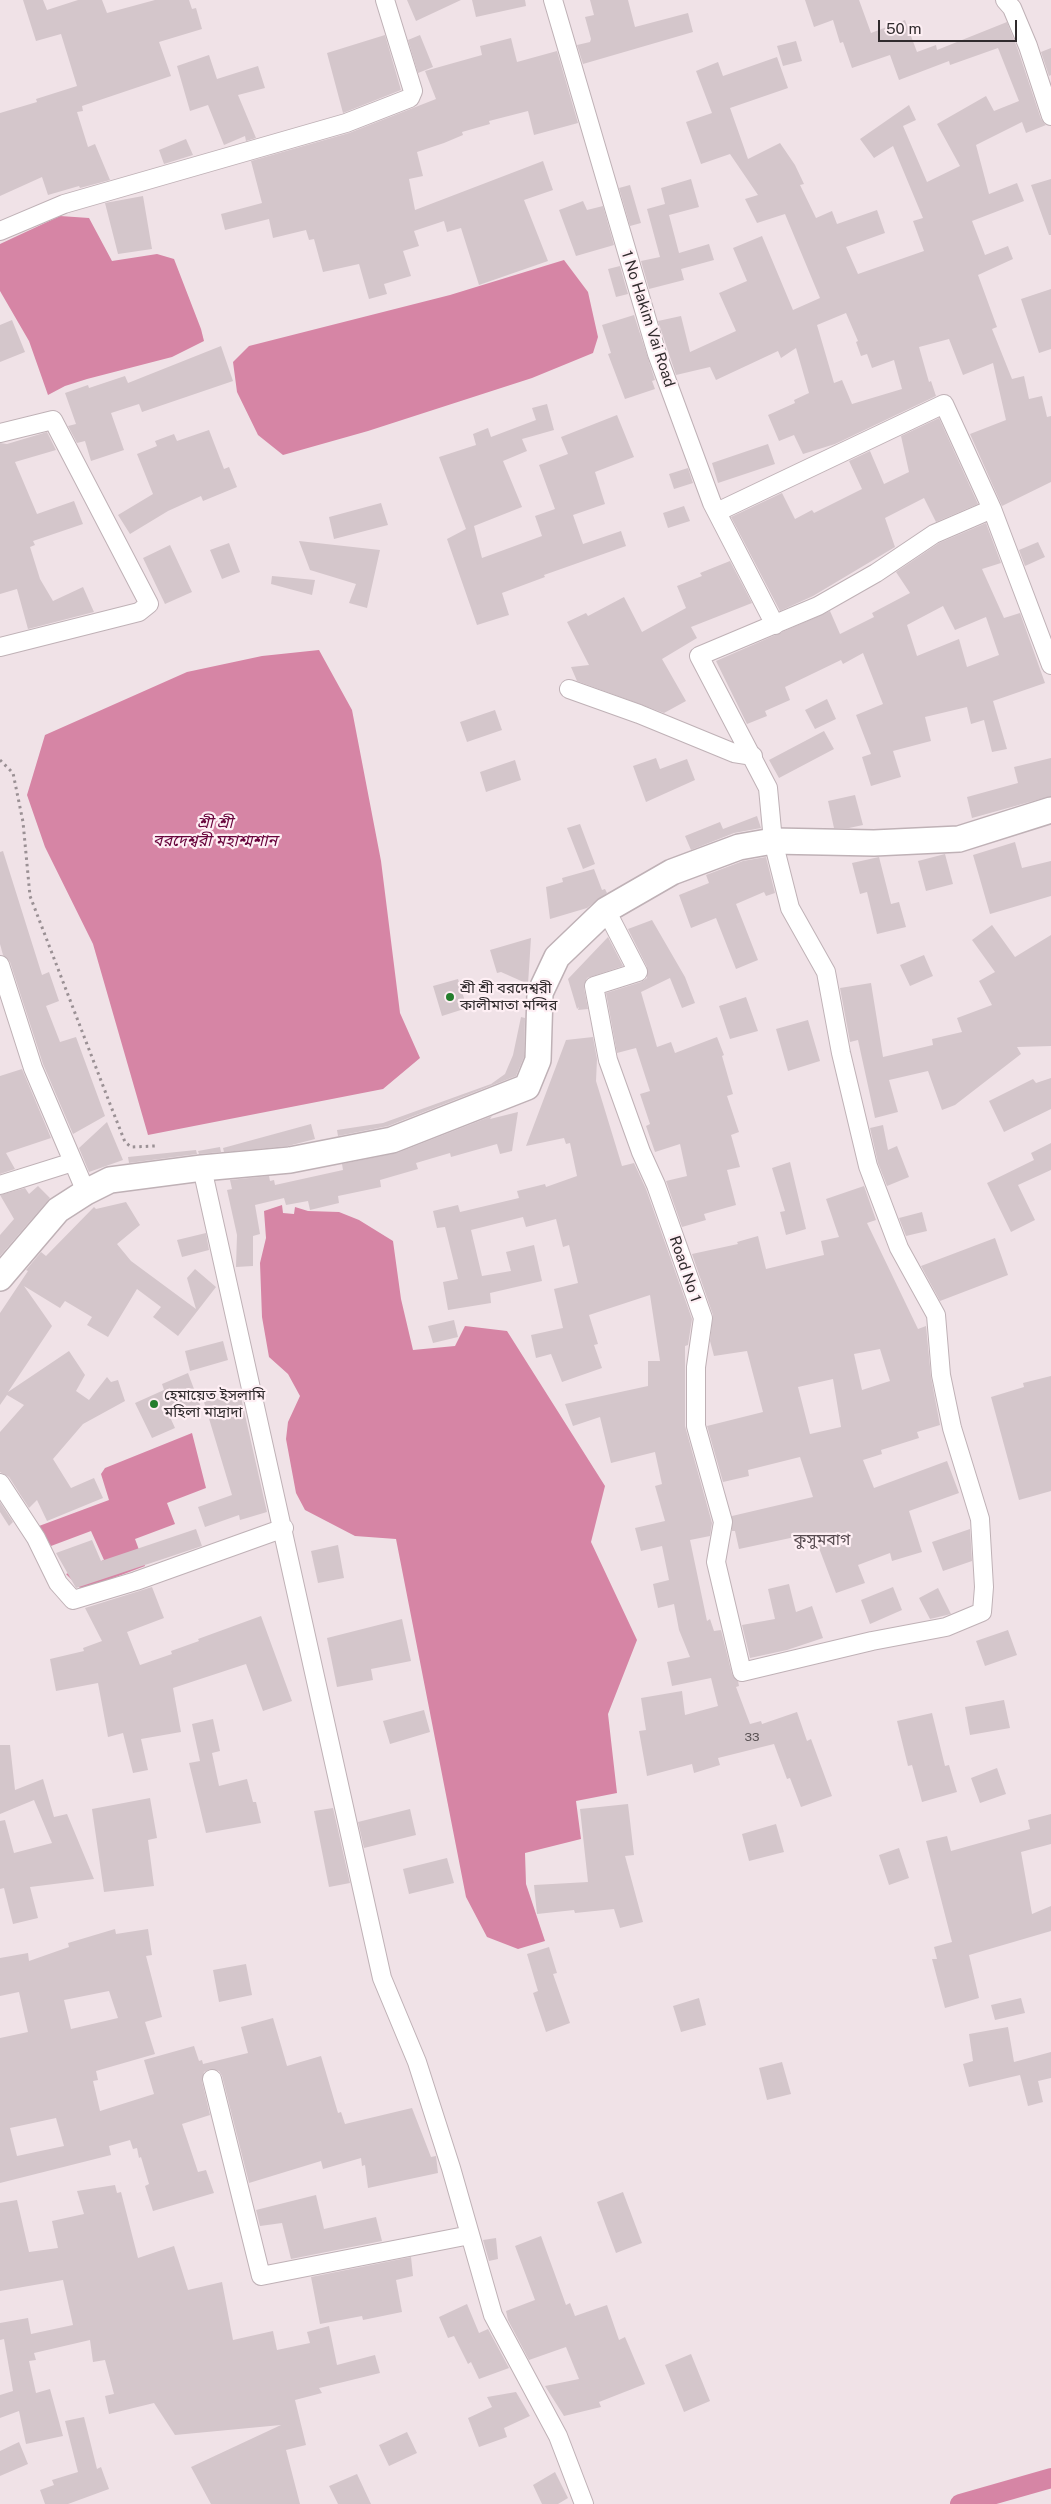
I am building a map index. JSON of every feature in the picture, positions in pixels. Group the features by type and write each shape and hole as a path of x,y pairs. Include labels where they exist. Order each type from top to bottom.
{"street":[{"path":"0,231 64,204 346,123 410,98 413,91 386,0"},
{"name":"1 No Hakim Vai Road","path":"553,0 657,354 717,512 775,625"},
{"path":"1004,0 1012,8 1028,46 1051,116"},
{"path":"717,512 944,404 992,509 1051,665"},
{"path":"0,433 53,420 149,604 139,612 0,647"},
{"path":"773,841 768,788 753,756 699,656 818,606 876,573 934,534 992,509"},
{"path":"569,689 639,714 734,754 753,756"},
{"path":"0,1278 58,1210 86,1192 110,1180 202,1168 290,1160 392,1140 527,1087 538,1060 540,993 557,957 606,910 672,872 739,847 773,841 874,843 959,839 1051,810"},
{"name":"Road No 1","path":"606,910 638,972 594,986 608,1060 702,1318 696,1367 696,1426 723,1522 716,1562 742,1672 872,1641 946,1627 982,1612 984,1587 980,1519 952,1428 941,1375 936,1315 899,1248 868,1166 841,1053 826,972 790,908 773,841"},
{"path":"0,965 33,1068 86,1192"},
{"path":"0,1185 73,1162"},
{"path":"202,1168 230,1299 284,1528 382,1978 418,2062 493,2315 558,2436 584,2504"},
{"path":"0,1483 36,1538 58,1583 73,1600 136,1581 284,1528"},
{"path":"212,2079 261,2276 470,2235"}],"path":[{"path":"0,760 13,773 23,822 30,896 125,1142 131,1147 155,1146"}],"water":[{"path":"60,216 89,218 112,261 157,254 174,259 204,341 172,357 87,379 65,386 48,395 29,341 0,291 0,244"},
{"path":"564,260 588,292 598,337 593,353 532,378 368,431 283,455 258,435 237,392 233,362 249,346 450,295"},
{"name":"শ্রী শ্রী বরদেশ্বরী মহাশ্মশান","path":"319,650 352,710 381,861 400,1013 420,1058 383,1089 148,1135 93,944 45,847 27,795 45,735 187,672 262,656"},
{"path":"282,1205 283,1213 294,1214 295,1207 308,1211 339,1212 359,1220 393,1241 401,1299 413,1350 455,1346 465,1326 507,1331 605,1486 591,1542 637,1640 608,1714 617,1793 576,1801 581,1839 525,1853 526,1884 545,1941 518,1949 487,1937 466,1897 396,1539 355,1536 305,1510 296,1493 286,1439 288,1422 300,1396 288,1374 269,1357 262,1317 260,1263 266,1238 264,1211"},
{"path":"192,1433 206,1488 167,1503 175,1524 135,1539 145,1566 100,1583 80,1588 66,1574 104,1560 91,1531 51,1546 39,1526 109,1500 101,1474 105,1468"}],"building":[{"path":"23,0 43,0 47,10 78,0 102,0 107,13 155,0 189,0 192,9 196,8 202,29 159,42 171,76 82,106 83,111 77,112 88,147 95,144 110,180 48,195 42,177 0,196 0,113 37,102 36,99 77,86 61,34 36,41"},
{"path":"407,0 461,0 416,21"},
{"path":"472,0 525,0 526,6 476,17"},
{"path":"590,0 628,0 635,27 688,13 693,32 583,64 577,45 590,42 591,39 585,17 594,15"},
{"path":"805,0 859,0 871,33 905,20 917,52 936,45 937,50 1007,22 1018,50 1041,119 1046,125 1026,133 1022,122 976,145 989,194 1017,183 1024,201 972,221 985,255 1008,246 1013,259 978,275 997,327 992,329 1012,379 1024,376 1029,399 1042,396 1047,417 1051,416 1051,482 1002,506 970,434 1006,420 993,363 963,375 949,339 919,347 929,382 931,381 936,396 835,444 803,454 794,435 779,441 768,415 795,403 794,400 809,393 796,348 781,358 778,351 716,380 710,367 676,375 658,321 681,316 690,352 736,331 719,293 747,281 733,248 762,236 793,310 820,298 785,214 757,223 745,199 758,195 730,154 701,164 686,122 712,113 696,71 718,62 723,76 777,57 788,88 730,108 748,159 780,143 795,165 804,184 800,185 816,218 832,211 837,224 877,210 885,233 846,247 858,274 924,251 913,221 923,218 893,146 874,158 860,139 909,105 916,120 903,126 927,182 960,166 937,124 986,96 994,111 1019,101 998,48 950,65 949,61 899,80 890,55 852,68 843,42 840,43 833,20 814,27","holes":["846,313 858,341 856,342 861,356 867,354 872,368 894,360 902,389 852,404 842,380 834,383 817,325"]},
{"path":"385,35 401,90 343,113 327,53"},
{"path":"420,35 433,67 418,73 408,40"},
{"path":"511,38 517,62 557,51 578,123 534,135 528,111 489,121 490,124 462,132 463,135 417,152 423,176 409,179 415,210 543,161 553,190 524,200 548,261 479,285 461,228 447,232 444,221 414,231 419,246 403,251 411,276 384,284 387,294 369,299 359,264 323,272 314,239 309,240 306,230 273,238 269,219 225,230 221,214 262,203 251,161 349,133 436,99 425,71 482,55 480,46"},
{"path":"796,41 802,61 783,66 777,46"},
{"path":"1051,48 1051,75 1049,76 1041,52"},
{"path":"209,55 217,79 258,66 265,88 238,95 256,138 246,141 245,136 224,145 208,105 190,111 177,66"},
{"path":"186,139 193,155 164,164 159,150"},
{"path":"691,179 699,207 669,215 679,253 709,244 714,260 681,269 684,280 649,289 641,261 660,257 647,209 665,204 661,188"},
{"path":"1051,179 1051,235 1049,235 1031,185"},
{"path":"630,185 641,223 630,226 619,188"},
{"path":"143,196 152,249 118,254 105,203"},
{"path":"583,201 587,210 603,206 614,245 576,256 559,210"},
{"path":"620,266 628,294 616,297 608,269"},
{"path":"1051,289 1051,349 1039,353 1021,299"},
{"path":"634,315 655,380 652,381 655,389 625,399 608,354 611,353 602,325"},
{"path":"12,320 25,352 0,362 0,325"},
{"path":"221,346 233,381 142,412 139,404 111,413 124,450 91,461 85,441 77,443 68,426 76,424 65,393 88,385 89,388 125,376 128,383"},
{"path":"547,404 554,430 522,439 527,451 503,461 522,507 474,526 482,558 542,536 535,516 555,509 539,465 568,454 561,437 617,415 634,457 595,472 605,504 573,515 583,544 621,531 626,546 544,575 545,577 502,593 509,615 477,625 447,539 466,529 439,457 476,445 473,434 488,428 491,437 536,420 532,408"},
{"path":"939,418 978,504 936,522 924,498 885,518 895,547 813,596 780,611 731,517 782,493 795,519 812,510 814,513 862,489 849,461 870,451 884,484 909,472 901,436"},
{"path":"209,430 224,469 229,467 237,487 203,501 201,496 168,511 130,534 118,515 153,494 137,454 157,446 155,441 174,434 177,441"},
{"path":"47,432 56,450 15,462 37,514 74,501 83,524 33,541 35,545 30,547 40,579 53,601 83,587 94,612 28,629 17,589 0,594 0,443 7,444"},
{"path":"768,444 775,464 718,483 712,463"},
{"path":"688,468 693,483 674,489 669,474"},
{"path":"381,503 388,525 334,539 329,517"},
{"path":"684,506 690,521 668,528 663,513"},
{"path":"986,523 1001,563 982,569 1004,618 1020,613 1045,683 993,701 1007,749 992,752 984,720 971,724 967,707 925,717 931,741 893,751 901,777 871,786 862,757 871,754 856,715 883,704 863,653 843,664 841,660 785,687 790,700 765,711 767,716 747,724 716,661 830,611 840,634 874,617 872,613 910,593 896,572 939,543","holes":["943,606 955,630 986,617 999,655 967,667 959,639 917,656 907,625"]},
{"path":"299,541 380,550 367,608 349,603 356,584 310,570"},
{"path":"1038,542 1045,557 1025,566 1019,550"},
{"path":"229,543 240,572 222,579 210,550"},
{"path":"170,545 192,592 165,604 143,558"},
{"path":"730,561 752,603 691,627 697,638 662,659 686,701 664,713 577,681 571,667 589,665 567,622 586,613 588,616 624,597 642,632 686,608 677,586 702,576 700,573"},
{"path":"272,576 315,580 312,595 271,584"},
{"path":"827,699 836,719 815,729 805,710"},
{"path":"495,710 502,730 467,742 460,722"},
{"path":"824,731 834,749 779,778 769,760"},
{"path":"656,758 660,769 687,759 695,780 646,802 633,766"},
{"path":"1051,758 1051,796 972,818 967,797 1018,783 1014,767"},
{"path":"515,760 521,780 486,792 480,772"},
{"path":"855,795 863,825 849,828 834,828 828,801"},
{"path":"757,816 761,828 734,833 691,850 685,836 720,822 723,829"},
{"path":"580,824 595,864 583,869 567,828"},
{"path":"1015,842 1022,868 1051,861 1051,896 990,914 973,855"},
{"path":"3,851 42,975 49,972 59,1001 46,1006 60,1042 76,1037 105,1116 73,1134 43,1064 10,962 3,955 0,944 0,852"},
{"path":"945,854 953,884 926,891 918,861"},
{"path":"766,857 775,893 766,896 764,892 736,904 758,960 736,969 716,918 691,928 679,895 709,883 706,875 743,861"},
{"path":"879,857 891,904 899,902 906,927 877,934 867,892 860,894 852,863"},
{"path":"594,869 602,890 605,889 607,893 587,908 550,919 546,887 563,882 562,878"},
{"path":"652,920 685,977 695,1003 682,1008 670,978 641,992 657,1047 671,1042 675,1053 717,1037 724,1055 722,1056 733,1094 727,1096 739,1132 731,1135 740,1167 727,1170 736,1205 704,1214 706,1220 682,1227 666,1181 687,1176 680,1144 655,1152 646,1126 650,1124 640,1094 650,1091 636,1048 617,1053 606,993 641,982 647,978 647,967 628,929"},
{"path":"992,925 1015,957 1051,935 1051,1046 1017,1047 1021,1054 955,1105 942,1110 928,1071 889,1080 898,1112 875,1118 858,1040 850,1042 840,988 871,983 883,1057 933,1045 932,1039 962,1032 957,1018 992,1005 979,981 995,972 972,940"},
{"path":"608,937 623,966 587,978 584,988 588,1009 578,1010 579,1007 577,1009 568,979"},
{"path":"531,938 528,984 501,972 497,973 490,950"},
{"path":"924,955 933,976 910,986 900,965"},
{"name":"শ্রী শ্রী বরদেশ্বরী কালীমাতা মন্দির","path":"458,979 467,1008 442,1016 433,986"},
{"path":"746,997 758,1031 730,1039 719,1006"},
{"path":"521,1017 525,1018 524,1057 516,1076 388,1126 338,1136 337,1130 383,1123 491,1084 505,1074 513,1055"},
{"path":"808,1020 820,1061 788,1071 776,1029"},
{"path":"593,1037 597,1059 596,1081 622,1166 634,1163 646,1189 692,1319 688,1345 685,1346 685,1426 712,1523 710,1536 690,1540 707,1621 710,1619 714,1631 721,1630 732,1674 738,1681 739,1686 736,1687 750,1724 761,1721 762,1724 797,1712 807,1741 811,1739 832,1796 801,1807 790,1778 787,1779 774,1744 718,1758 720,1765 694,1773 692,1764 647,1776 639,1731 646,1730 641,1698 682,1691 685,1715 718,1706 711,1678 672,1686 667,1662 690,1657 679,1630 674,1604 658,1608 653,1584 669,1580 662,1546 641,1551 635,1528 665,1521 655,1486 662,1484 655,1452 611,1463 600,1417 573,1426 565,1404 648,1386 648,1361 660,1361 650,1295 589,1315 598,1344 594,1345 602,1368 562,1382 551,1354 536,1358 531,1335 563,1328 554,1289 578,1283 569,1245 563,1247 556,1219 526,1227 523,1217 471,1230 482,1276 511,1271 506,1252 534,1245 542,1281 490,1293 491,1303 448,1310 443,1282 458,1279 445,1227 437,1228 433,1211 458,1205 460,1212 519,1198 517,1191 545,1184 546,1187 577,1176 570,1143 566,1144 564,1138 526,1146 566,1040"},
{"path":"22,1069 51,1138 6,1153 15,1169 0,1174 0,1076"},
{"path":"1051,1078 1051,1109 1004,1132 989,1101 1033,1079 1036,1083"},
{"path":"518,1112 512,1151 500,1154 497,1144 451,1157 450,1153 416,1163 418,1169 380,1180 381,1187 338,1196 339,1203 310,1210 308,1201 286,1205 284,1198 255,1205 260,1234 253,1236 253,1266 236,1267 237,1235 227,1190 232,1189 230,1180 269,1176 270,1181 274,1180 275,1185 343,1170 342,1164 397,1153 492,1116 490,1119"},
{"path":"107,1122 123,1160 89,1172 79,1148"},
{"path":"311,1124 315,1139 288,1146 224,1152 223,1148"},
{"path":"883,1125 888,1150 897,1146 909,1177 887,1186 878,1163 870,1128"},
{"path":"1051,1143 1051,1170 1018,1185 1035,1220 1011,1232 987,1183 1034,1160 1031,1153"},
{"path":"220,1147 221,1152 199,1154 198,1151"},
{"path":"196,1150 197,1154 129,1163 128,1157"},
{"path":"790,1162 806,1229 786,1235 780,1212 785,1211 772,1168"},
{"path":"38,1186 50,1198 0,1256 0,1235 14,1219 0,1195 25,1188 29,1194"},
{"path":"864,1186 876,1220 867,1223 918,1329 926,1326 931,1377 940,1425 917,1432 919,1438 881,1450 882,1454 863,1460 874,1488 947,1461 959,1493 909,1511 922,1552 892,1561 890,1553 858,1565 865,1583 836,1593 819,1548 813,1550 809,1534 739,1549 735,1531 732,1531 732,1516 813,1497 800,1457 748,1470 749,1476 723,1482 707,1426 763,1412 747,1351 714,1356 710,1341 713,1315 692,1254 738,1244 737,1242 758,1236 766,1269 824,1255 821,1241 839,1237 826,1199","holes":["880,1349 890,1381 862,1390 854,1354","833,1379 841,1427 810,1434 798,1387"]},
{"path":"126,1202 140,1225 117,1244 131,1261 196,1309 187,1278 195,1269 216,1287 178,1336 153,1317 161,1307 137,1289 108,1337 87,1325 92,1317 65,1301 60,1308 24,1286 52,1326 8,1392 69,1351 85,1375 76,1391 89,1400 107,1377 111,1382 118,1380 125,1401 83,1424 53,1459 71,1488 94,1478 103,1498 47,1521 37,1500 29,1508 9,1477 0,1472 0,1432 24,1405 7,1395 0,1405 0,1313 28,1271 26,1270 41,1252 46,1256 94,1207 96,1209"},
{"path":"922,1212 927,1231 906,1236 899,1218"},
{"path":"206,1233 209,1250 182,1257 177,1240"},
{"path":"995,1238 1008,1275 940,1301 921,1266"},
{"path":"454,1320 458,1337 433,1343 428,1326"},
{"path":"223,1341 228,1360 190,1371 185,1351"},
{"path":"188,1373 200,1405 170,1417 175,1428 152,1438 135,1403 164,1390 162,1384"},
{"path":"1051,1376 1051,1491 1019,1500 991,1397 1024,1387 1023,1383"},
{"path":"240,1393 267,1512 240,1520 239,1515 205,1527 198,1507 232,1495 204,1402"},
{"path":"0,1502 13,1522 9,1526 0,1512"},
{"path":"196,1529 202,1546 76,1588 56,1553 92,1540 101,1561"},
{"path":"970,1529 972,1561 943,1571 932,1542"},
{"path":"338,1545 344,1578 318,1583 311,1551"},
{"path":"789,1584 796,1612 812,1606 823,1638 787,1650 750,1658 742,1625 775,1619 768,1589"},
{"path":"152,1587 164,1618 127,1632 140,1665 172,1654 171,1651 199,1641 198,1639 261,1616 292,1701 263,1711 246,1664 173,1688 181,1732 141,1739 148,1770 133,1773 123,1733 108,1737 98,1683 56,1691 50,1659 84,1651 83,1648 102,1641 85,1608"},
{"path":"893,1587 902,1610 870,1624 861,1600"},
{"path":"938,1588 951,1614 930,1619 919,1598"},
{"path":"402,1619 411,1661 371,1669 373,1680 337,1687 327,1638"},
{"path":"1008,1630 1017,1655 985,1666 976,1641"},
{"path":"1004,1700 1010,1728 970,1735 965,1707"},
{"path":"424,1710 430,1732 390,1744 383,1721"},
{"path":"932,1713 945,1766 949,1765 957,1792 922,1802 912,1765 908,1766 897,1721"},
{"path":"213,1719 220,1751 212,1753 219,1786 247,1779 253,1802 256,1802 261,1823 206,1833 189,1763 200,1761 192,1724"},
{"path":"0,1745 10,1745 15,1790 43,1779 54,1817 67,1814 94,1879 30,1887 38,1918 13,1924 4,1888 0,1889 0,1821 5,1820 14,1853 52,1843 34,1800 0,1814"},
{"path":"997,1768 1006,1794 980,1803 971,1778"},
{"path":"150,1798 157,1838 148,1840 154,1886 104,1892 92,1809"},
{"path":"628,1804 634,1855 625,1856 643,1922 620,1928 614,1909 575,1913 574,1910 537,1914 534,1885 588,1882 580,1809"},
{"path":"333,1808 350,1883 329,1887 314,1811"},
{"path":"410,1809 416,1835 364,1848 358,1822"},
{"path":"1051,1814 1051,1844 1021,1852 1032,1914 1051,1906 1051,1931 969,1955 979,1998 945,2008 932,1959 937,1959 934,1947 952,1942 926,1841 947,1836 951,1851 1030,1829 1028,1820"},
{"path":"776,1824 784,1852 749,1861 742,1834"},
{"path":"899,1848 909,1878 889,1885 879,1855"},
{"path":"447,1858 454,1883 409,1894 403,1869"},
{"path":"115,1929 116,1934 148,1929 152,1955 146,1956 162,2017 145,2022 155,2054 96,2071 98,2080 93,2081 100,2111 154,2094 144,2060 194,2046 199,2061 202,2060 203,2064 248,2053 241,2027 273,2018 287,2066 321,2056 338,2113 341,2112 345,2124 412,2108 431,2157 436,2156 438,2173 368,2188 365,2165 362,2166 361,2158 323,2169 321,2161 249,2183 222,2076 219,2071 210,2069 204,2072 202,2081 210,2115 182,2124 198,2172 206,2170 214,2193 153,2211 145,2186 149,2184 141,2157 139,2158 137,2148 133,2149 130,2140 109,2146 111,2155 0,2183 0,2038 28,2032 19,1992 0,1996 0,1958 28,1953 29,1961 69,1947 68,1943","holes":["109,1991 118,2018 71,2029 64,2000","56,2118 64,2146 17,2156 10,2128"]},
{"path":"549,1947 557,1973 553,1974 570,2023 546,2032 533,1993 538,1991 527,1954"},
{"path":"246,1964 252,1995 219,2002 213,1970"},
{"path":"699,1998 706,2025 681,2032 673,2006"},
{"path":"1021,1998 1025,2013 995,2020 991,2005"},
{"path":"1008,2027 1014,2062 1051,2052 1051,2078 1038,2081 1043,2102 1028,2106 1020,2075 969,2087 963,2064 973,2061 969,2034"},
{"path":"782,2062 791,2094 767,2100 759,2068"},
{"path":"115,2185 117,2193 121,2192 138,2258 174,2246 188,2290 222,2282 233,2340 273,2331 277,2350 310,2343 307,2332 329,2326 337,2365 375,2355 380,2373 319,2388 322,2393 295,2400 306,2445 286,2450 300,2504 211,2504 191,2467 281,2425 175,2435 154,2403 109,2414 105,2396 114,2394 105,2360 93,2362 90,2340 34,2353 36,2360 29,2361 36,2393 50,2389 63,2436 26,2444 19,2411 0,2418 0,2395 13,2391 4,2339 0,2340 0,2323 28,2318 31,2334 73,2325 63,2280 0,2291 0,2203 17,2200 29,2252 58,2248 52,2221 84,2214 77,2191"},
{"path":"623,2192 642,2243 616,2253 597,2202"},
{"path":"316,2195 324,2229 376,2217 382,2241 291,2259 282,2223 260,2226 256,2210"},
{"path":"541,2236 566,2305 570,2303 575,2316 607,2305 619,2340 625,2337 645,2384 599,2402 601,2407 564,2416 545,2386 579,2379 566,2347 529,2360 508,2320 506,2311 535,2300 515,2246"},
{"path":"496,2238 498,2259 489,2261 483,2240"},
{"path":"411,2257 413,2276 396,2280 402,2312 363,2320 362,2316 320,2324 311,2277"},
{"path":"467,2304 479,2333 488,2329 509,2368 479,2379 471,2362 468,2364 454,2336 448,2338 439,2317"},
{"path":"691,2354 710,2401 684,2412 665,2365"},
{"path":"516,2392 530,2416 504,2428 507,2437 479,2447 468,2418 492,2407 487,2397"},
{"path":"84,2417 97,2469 101,2467 109,2489 68,2504 45,2504 40,2490 54,2485 52,2480 78,2472 65,2421"},
{"path":"407,2432 417,2453 389,2466 379,2445"},
{"path":"19,2442 28,2464 0,2476 0,2451"},
{"path":"555,2472 568,2498 558,2504 542,2504 533,2485"},
{"path":"357,2474 371,2504 338,2504 329,2486"}],"waterway":[{"path":"960,2504 1051,2478"}],"place":[{"name":"শ্রী শ্রী বরদেশ্বরী কালীমাতা মন্দির","path":"450,997"},
{"name":"হেমায়েত ইসলামি মহিলা মাদ্রাদা","path":"154,1404"}],"district":[{"name":"কুসুমবাগ","path":"822,1540"}]}
